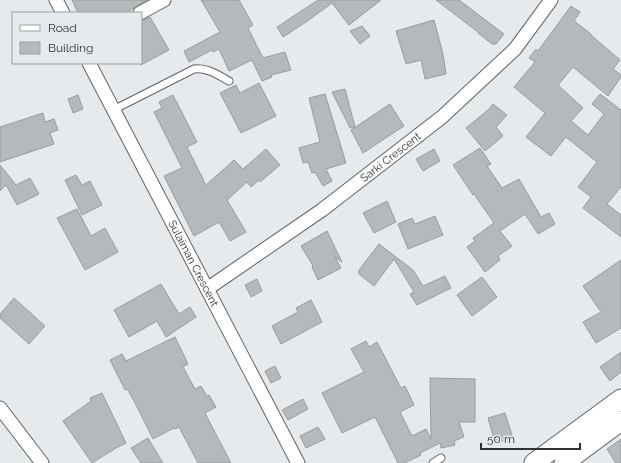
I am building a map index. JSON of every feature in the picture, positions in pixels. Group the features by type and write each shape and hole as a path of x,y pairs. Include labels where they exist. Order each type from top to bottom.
{"main road":[{"path":"534,463 621,399"},
{"path":"564,463 621,421"}],"street":[{"path":"56,0 62,12"},
{"path":"142,12 164,0"},
{"name":"Sarki Crescent","path":"207,289 322,210 442,117 514,49 551,0"},
{"name":"Sulaiman Crescent","path":"90,64 298,463"},
{"path":"0,408 42,463"}],"lane":[{"path":"113,110 194,69 201,68 229,81"},
{"path":"433,463 441,458"}],"building":[{"path":"72,0 147,0 128,12 78,12"},
{"path":"201,0 239,0 253,25 248,28 263,58 285,52 291,70 271,75 272,77 262,81 252,60 229,71 219,49 213,52 212,50 189,62 184,51 220,32"},
{"path":"318,0 381,0 349,25 332,3 283,37 277,27"},
{"path":"436,0 459,0 504,34 496,44 492,44"},
{"path":"571,6 580,12 574,21 620,60 613,69 621,75 621,77 608,96 573,67 558,85 583,108 571,121 588,135 604,114 592,104 600,94 621,110 621,187 607,204 621,215 621,237 583,208 591,197 578,187 597,162 566,137 551,156 526,137 545,113 514,87 535,62 529,58 536,49 538,51"},
{"path":"150,17 169,50 141,65 142,64 142,21"},
{"path":"434,20 443,54 446,74 425,79 421,60 406,64 396,31"},
{"path":"362,26 370,36 360,44 350,31"},
{"path":"259,83 276,116 241,133 220,93 236,85 240,93"},
{"path":"345,89 355,127 350,128 332,92"},
{"path":"325,94 346,163 326,169 332,181 323,186 315,172 312,173 308,162 303,163 299,148 320,142 309,98"},
{"path":"78,95 83,109 73,113 68,99"},
{"path":"173,95 197,142 187,147 206,185 234,160 243,169 266,149 280,165 260,182 259,180 251,187 247,182 227,200 246,232 230,241 219,222 194,236 164,176 182,168 154,112 162,108 159,102"},
{"path":"390,104 404,126 363,153 351,130"},
{"path":"493,104 507,115 496,127 503,136 485,151 466,128"},
{"path":"43,113 45,122 54,119 58,130 50,133 54,144 0,162 0,127"},
{"path":"480,148 491,164 487,166 502,188 519,179 541,217 549,213 555,224 538,234 525,214 500,231 512,246 498,256 500,260 485,272 467,247 475,241 473,238 494,223 453,165"},
{"path":"434,149 440,161 423,171 416,159"},
{"path":"0,165 16,185 30,178 39,194 17,205 6,185 0,191"},
{"path":"76,175 82,185 90,181 102,205 82,215 65,180"},
{"path":"387,201 396,222 374,233 363,213"},
{"path":"77,209 91,236 105,228 118,252 85,270 57,218"},
{"path":"435,216 443,235 408,249 398,224 412,218 415,224"},
{"path":"327,231 342,262 335,257 341,268 318,280 312,267 313,266 301,246"},
{"path":"379,244 413,270 423,286 445,276 451,288 417,305 410,294 414,292 394,259 374,286 359,274 359,270"},
{"path":"621,260 621,328 596,343 583,322 601,312 583,286"},
{"path":"482,277 497,297 472,316 457,295"},
{"path":"257,279 262,291 251,297 245,285"},
{"path":"161,284 179,314 190,307 196,317 166,337 157,321 129,337 114,310"},
{"path":"14,298 45,326 29,344 0,318 0,314"},
{"path":"311,300 322,322 281,344 272,326 298,312 296,308"},
{"path":"175,337 188,364 183,367 195,389 201,386 207,396 209,395 216,407 205,413 231,463 198,463 179,427 153,439 133,399 127,389 125,390 110,360 122,354 126,361"},
{"path":"366,341 369,347 377,342 401,388 405,386 414,405 400,412 412,436 426,429 431,439 430,378 475,379 475,422 459,422 464,437 454,441 455,445 441,448 440,443 420,453 421,455 405,463 398,463 375,417 342,433 322,393 364,372 351,349"},
{"path":"621,352 621,372 610,381 600,367"},
{"path":"275,366 281,378 271,383 265,371"},
{"path":"102,393 126,443 92,463 63,421 91,401 90,398"},
{"path":"303,399 308,409 288,420 282,410"},
{"path":"505,413 513,438 495,443 488,418"},
{"path":"318,427 325,439 306,448 300,436"},
{"path":"148,438 163,463 141,463 131,448"},
{"path":"621,439 621,463 616,463 607,449"}]}
